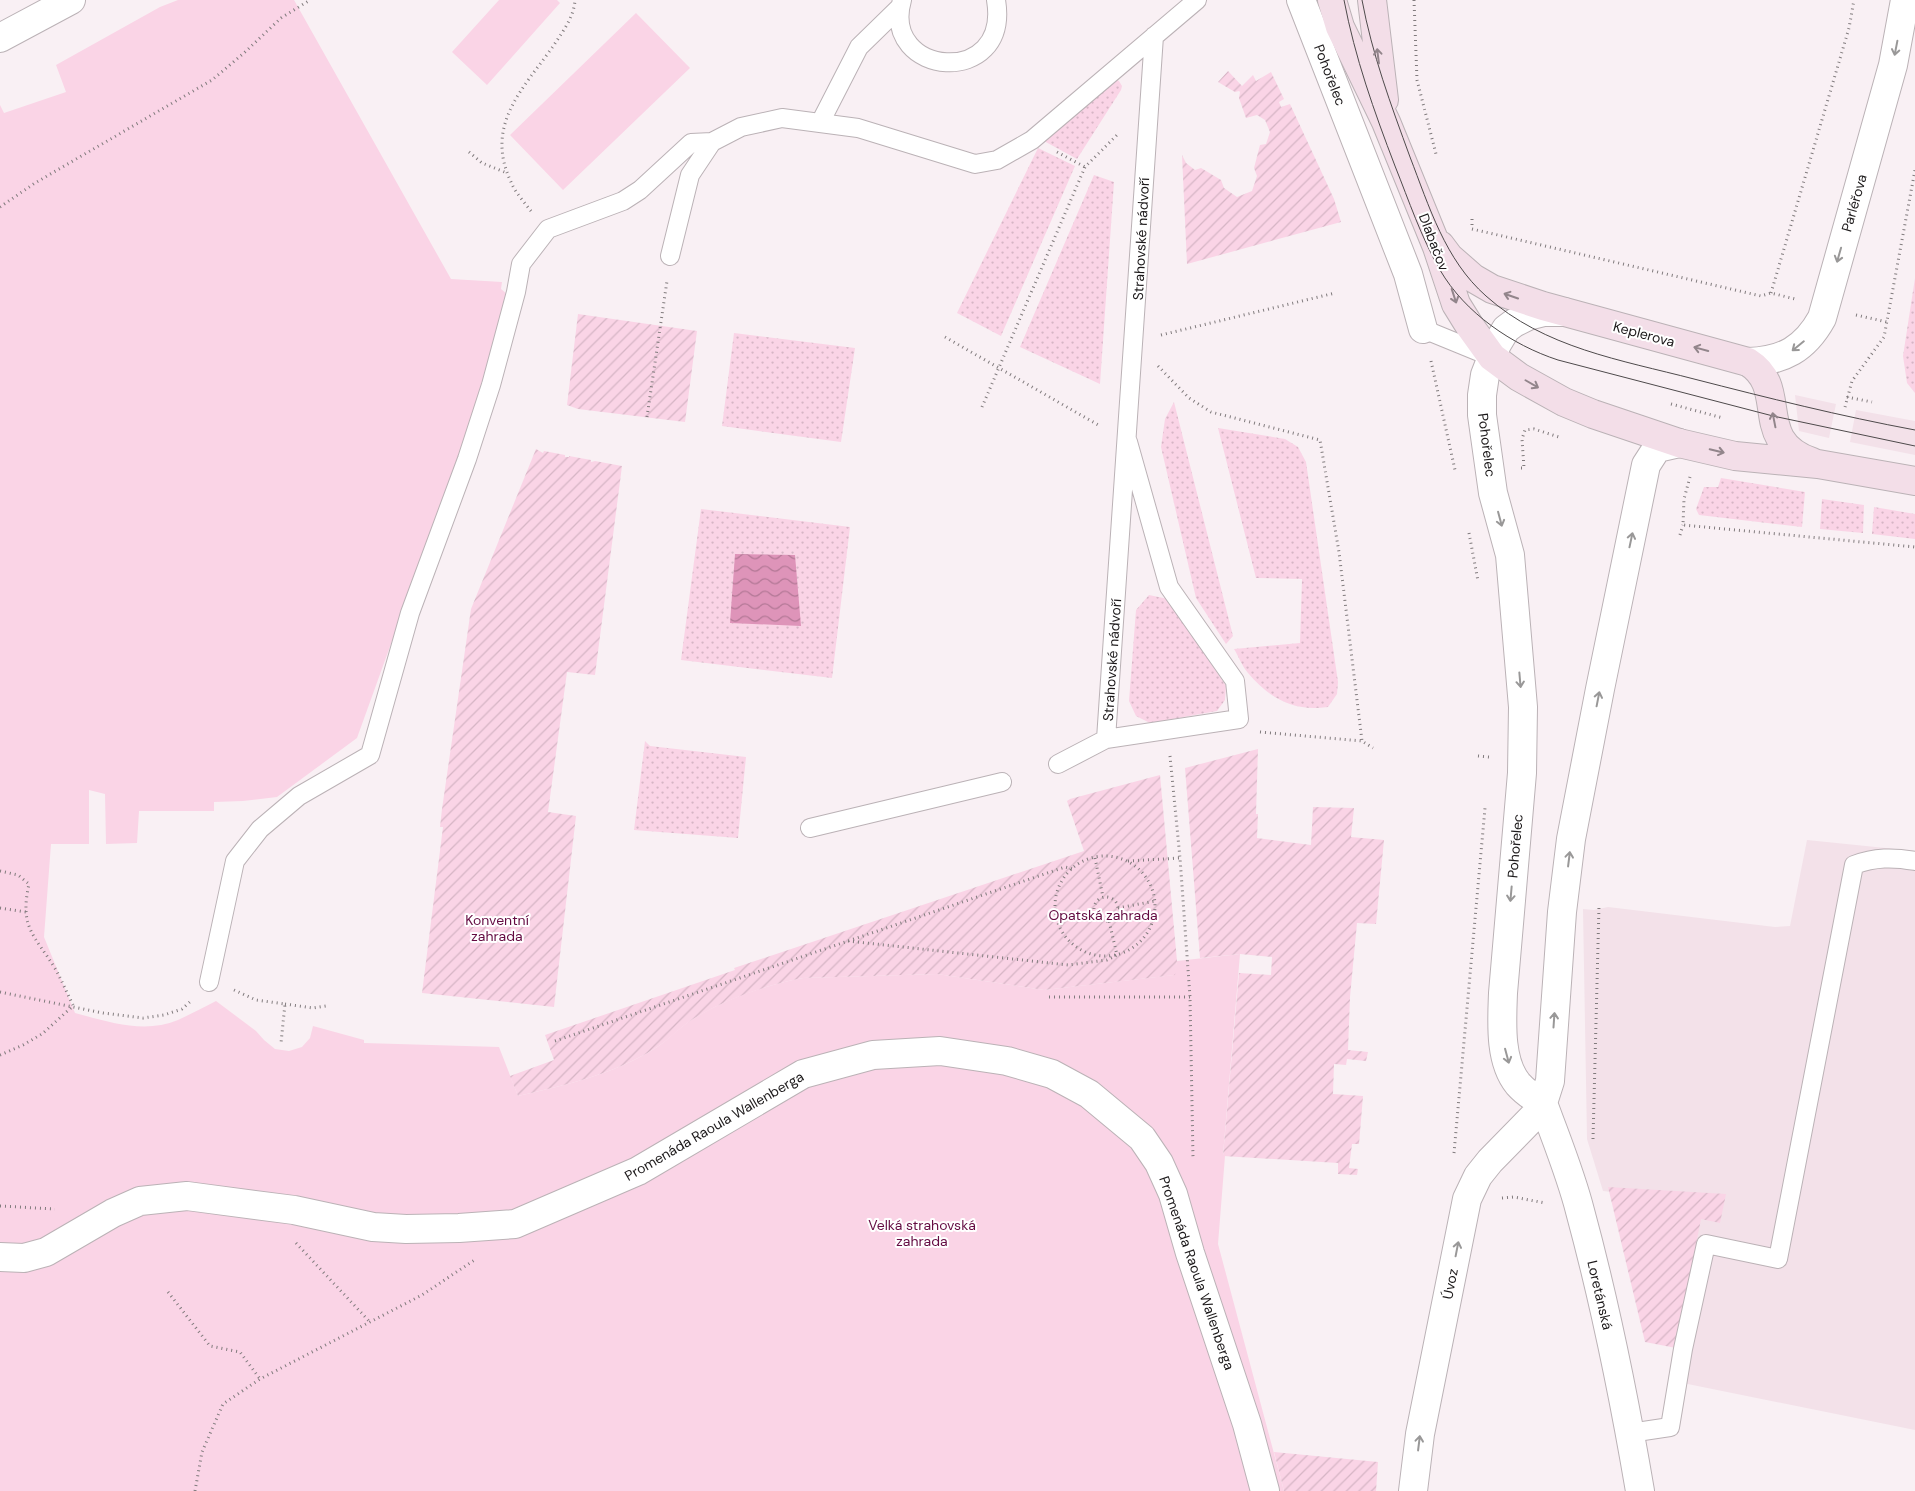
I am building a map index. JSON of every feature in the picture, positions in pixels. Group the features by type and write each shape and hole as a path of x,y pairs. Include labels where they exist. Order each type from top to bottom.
{"main road":[{"name":"Dlabačov","path":"1332,0 1340,27 1386,122 1431,234 1456,304 1492,357"},
{"name":"Dlabačov","path":"1372,0 1386,122"},
{"name":"Keplerova","path":"1431,234 1449,257 1473,278 1492,289 1565,312 1748,362"},
{"path":"1492,357 1519,377 1564,402 1593,414 1679,443 1736,456 1818,464 1915,481"},
{"path":"1748,362 1760,371 1768,384 1778,435 1786,447 1797,455 1818,464"}],"street":[{"path":"0,38 71,0"},
{"name":"Pohořelec","path":"1301,0 1408,274 1423,329"},
{"name":"Parléřova","path":"1748,362 1768,361 1788,354 1810,336 1822,318 1893,65 1905,0"},
{"name":"Pohořelec","path":"1543,1103 1530,1096 1518,1084 1510,1069 1501,1028 1522,773 1523,707 1510,555 1493,494 1482,415 1482,395 1492,357 1503,334 1514,323 1528,316 1544,312 1565,312"},
{"path":"1543,1103 1550,1081 1562,912 1571,839 1646,465 1658,448 1679,443"},
{"name":"Promenáda Raoula Wallenberga","path":"0,1257 24,1258 46,1252 113,1212 140,1201 187,1196 294,1210 373,1227 406,1229 459,1228 516,1224 638,1171 803,1074 872,1055 940,1051 1007,1061 1052,1074 1089,1094 1142,1138 1159,1163 1173,1194 1190,1253 1247,1424 1265,1491"},
{"name":"Loretánská","path":"1543,1103 1580,1209 1606,1315 1640,1491"},
{"name":"Úvoz","path":"1413,1491 1420,1434 1467,1199 1478,1176 1535,1115 1543,1103"}],"lane":[{"path":"900,4 900,21 903,34 910,46 926,58 945,64 971,58 982,50 990,40 996,27 998,14 997,0"},
{"path":"209,982 235,861 260,829 299,796 370,755 410,613 467,459 491,385 516,292 521,264 548,229 623,201 640,190 691,143 712,142 741,127 782,118 858,128 974,164 997,160 1032,140 1197,0"},
{"path":"820,123 860,47 900,4"},
{"name":"Strahovské nádvoří","path":"1128,442 1169,588 1235,681 1239,719 1106,739 1128,442 1154,36"},
{"path":"670,256 690,175 712,142"},
{"path":"1423,329 1492,357"},
{"path":"1058,764 1106,739"},
{"path":"810,828 1002,782"},
{"path":"1630,1433 1670,1427 1683,1349 1706,1244 1778,1259 1854,864 1884,858 1915,861"}],"path":[{"path":"0,207 35,183 212,80 281,18 310,0"},
{"path":"548,229 534,215 511,184 502,145 502,130 506,116 570,20 574,0"},
{"path":"1414,0 1417,80 1438,163"},
{"path":"1771,293 1849,28 1854,0"},
{"path":"982,407 1085,167 1149,103"},
{"path":"469,152 482,163 508,173"},
{"path":"1846,407 1852,380 1884,336 1915,170"},
{"path":"1472,218 1472,229 1761,296 1771,293 1803,301"},
{"path":"647,417 670,256"},
{"path":"1134,342 1335,293"},
{"path":"1855,314 1887,322"},
{"path":"1423,329 1457,477"},
{"path":"945,337 1128,442"},
{"path":"1134,342 1189,398 1211,412 1320,440 1339,552 1362,741"},
{"path":"1848,397 1872,402"},
{"path":"1515,468 1524,468 1522,439 1524,430 1534,428 1569,440"},
{"path":"1680,535 1683,525 1684,500 1690,477"},
{"path":"1467,525 1480,589"},
{"path":"1683,525 1915,547"},
{"path":"1239,719 1256,732 1362,741 1373,748"},
{"path":"1168,730 1190,997 1194,1161"},
{"path":"1488,767 1490,748"},
{"path":"1478,756 1489,757"},
{"path":"1454,1157 1485,806"},
{"path":"1117,955 1100,956 1084,952 1071,943 1061,929 1056,914 1056,897 1062,882 1073,869 1086,860 1094,858 1111,857 1127,861 1180,858"},
{"path":"1094,858 1103,897"},
{"path":"845,941 1068,965 1107,960 1132,949 1144,938 1152,925 1155,909 1153,893 1146,877 1127,861"},
{"path":"555,1041 1065,867 1073,869"},
{"path":"0,871 18,875 28,884 25,901 31,933 56,970 73,1006"},
{"path":"1103,897 1114,900 1118,908 1116,916 1109,921 1101,920 1094,910 1096,902 1103,897"},
{"path":"1118,908 1155,901"},
{"path":"1594,1146 1592,1137 1599,906"},
{"path":"0,908 26,912"},
{"path":"1109,921 1117,955"},
{"path":"0,992 103,1013 143,1018 164,1015 182,1009 202,993 209,982 232,989 256,1000 313,1008 326,1006"},
{"path":"1049,997 1190,997"},
{"path":"281,1043 285,1004"},
{"path":"0,1055 42,1034 73,1006"},
{"path":"1500,1198 1514,1197 1551,1204"},
{"path":"195,1491 202,1452 223,1404 260,1379 429,1290 474,1261 516,1224"},
{"path":"295,1242 369,1321"},
{"path":"168,1292 210,1346 240,1352 260,1379"}],"shaded area":[{"path":"1795,395 1836,404 1829,438 1799,431"},
{"path":"1856,410 1915,421 1915,455 1850,442"},
{"path":"1807,840 1915,851 1915,1430 1668,1380 1698,1203 1603,1191 1587,1139 1583,909 1594,910 1608,907 1775,927 1790,926"}],"green space":[{"name":"Velká strahovská zahrada","path":"178,0 294,0 451,279 502,282 501,289 507,294 485,383 357,738 277,797 214,802 214,811 139,811 137,843 106,844 105,794 89,790 89,844 51,844 44,937 75,1013 126,1025 152,1026 178,1020 216,1001 256,1031 275,1049 289,1051 302,1047 310,1038 313,1026 364,1040 364,1043 499,1047 518,1096 588,1078 622,1066 654,1049 688,1022 719,1005 760,989 803,978 937,974 1044,990 1174,975 1177,961 1240,954 1223,1155 1225,1156 1218,1244 1284,1491 0,1491 0,105 4,113 66,92 56,65 160,7"},
{"path":"499,0 557,0 560,3 487,85 452,52"},
{"path":"636,13 690,68 563,190 510,135"},
{"path":"1228,71 1242,86 1253,75 1256,81 1271,72 1284,99 1279,102 1281,107 1290,104 1334,199 1341,222 1187,264 1182,155 1186,163 1195,170 1201,168 1221,180 1224,188 1237,197 1252,191 1257,176 1254,168 1260,145 1266,144 1270,132 1265,120 1257,115 1246,118 1239,98 1239,91 1235,92 1218,82"},
{"path":"1115,79 1122,86 1121,90 1077,159 1044,141"},
{"path":"1038,148 1075,166 1001,336 957,313"},
{"path":"1094,175 1114,182 1100,384 1020,347"},
{"path":"1915,278 1915,393 1907,383 1903,356"},
{"path":"578,314 697,331 685,422 578,409 567,405"},
{"path":"734,333 855,348 841,442 722,426"},
{"path":"1174,402 1233,636 1226,644 1196,598 1161,447 1165,419"},
{"path":"1218,428 1285,439 1298,447 1306,462 1338,682 1337,694 1328,707 1304,707 1284,702 1274,697 1248,673 1234,649 1300,643 1302,579 1256,578"},
{"name":"Konventní zahrada","path":"536,449 543,453 544,451 565,455 565,457 591,460 591,462 595,461 622,466 595,675 567,672 548,812 576,816 554,1007 422,993 443,827 440,827 442,809 471,609"},
{"path":"1721,478 1805,492 1802,527 1699,515 1696,509 1704,487 1718,487"},
{"path":"1822,499 1864,505 1863,533 1820,529"},
{"path":"1874,507 1915,514 1915,539 1872,534"},
{"path":"701,509 850,527 832,678 681,660"},
{"path":"1149,595 1168,599 1226,686 1225,700 1217,711 1150,723 1136,716 1129,701 1136,610"},
{"path":"645,741 650,746 746,757 738,838 634,830"},
{"path":"1258,749 1257,838 1311,845 1313,807 1354,808 1351,837 1384,840 1376,924 1357,923 1350,997 1348,1050 1368,1052 1366,1061 1347,1059 1346,1065 1334,1064 1333,1094 1363,1096 1359,1144 1352,1144 1349,1168 1358,1169 1357,1175 1338,1174 1338,1163 1223,1156 1239,973 1271,975 1272,957 1240,954 1200,958 1185,768"},
{"name":"Opatská zahrada","path":"1160,775 1177,961 1175,975 1044,990 937,974 803,978 761,989 719,1005 693,1019 654,1049 622,1066 588,1078 518,1096 510,1076 554,1060 545,1035 735,970 734,968 1084,851 1067,801"},
{"path":"1608,1187 1726,1194 1720,1223 1701,1219 1676,1348 1645,1342"},
{"path":"1274,1452 1378,1462 1376,1491 1284,1491"}],"water":[{"path":"735,554 795,555 801,626 730,623"}],"tram line":[{"path":"1344,0 1359,64 1395,166 1427,245 1450,286 1491,326 1524,346 1558,360 1773,416 1915,446"},
{"path":"1362,0 1371,40 1389,99 1424,194 1440,231 1449,249 1472,282 1509,314 1558,340 1611,358 1749,393 1915,430"}]}
